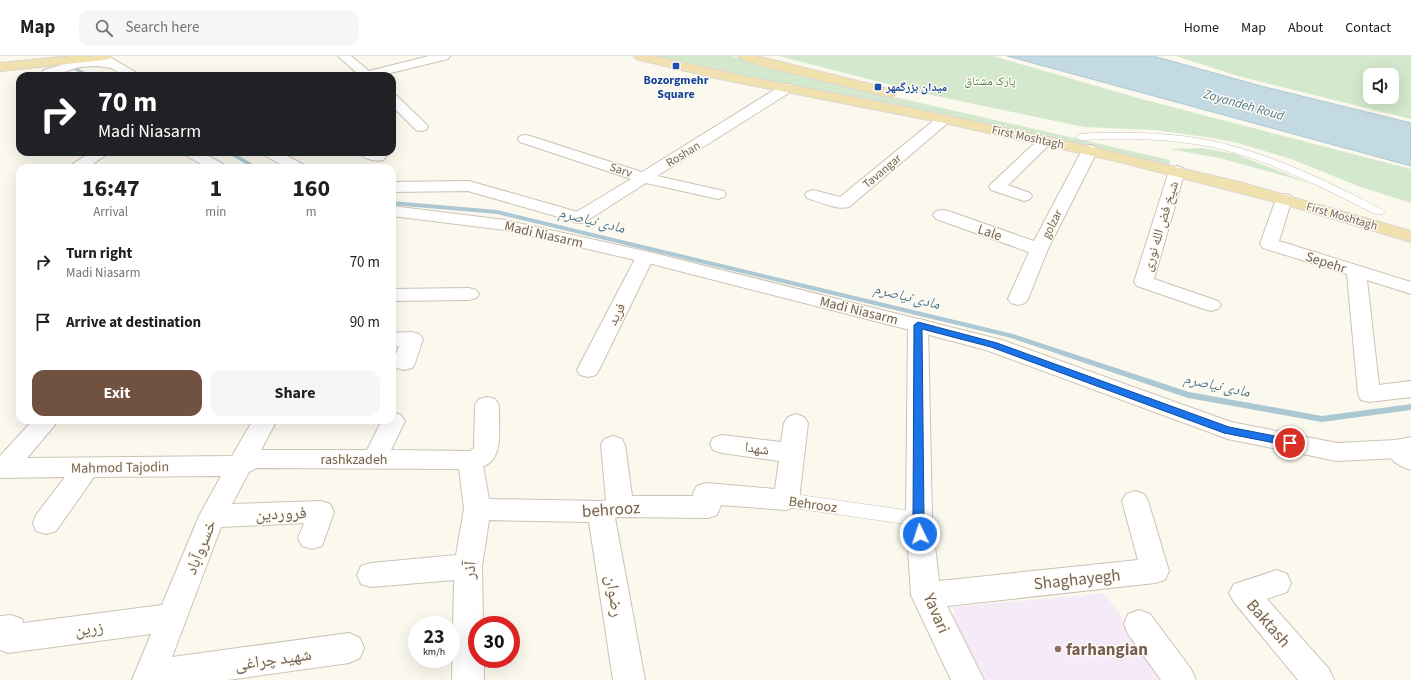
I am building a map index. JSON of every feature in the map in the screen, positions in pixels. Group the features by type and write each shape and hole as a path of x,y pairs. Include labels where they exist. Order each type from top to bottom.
{"main road":[{"path":"1,67 100,56"},
{"name":"First Moshtagh","path":"640,56 723,76 944,119 1045,141 1085,143 1266,180"},
{"name":"First Moshtagh","path":"744,56 774,65 908,97 1085,143 1177,171 1285,190 1411,236"},
{"name":"First Moshtagh","path":"1305,190 1386,214"}],"street":[{"path":"100,56 127,72"},
{"path":"344,56 362,72"},
{"path":"379,72 426,58 444,56"},
{"path":"54,72 58,69 83,64 106,63 109,60"},
{"path":"29,64 47,72"},
{"name":"Roshan","path":"552,236 787,88"},
{"path":"396,103 421,127"},
{"name":"Tavangar","path":"813,195 843,203 944,119"},
{"name":"Sarv","path":"525,139 645,178 718,194"},
{"path":"1024,196 997,187 1045,141"},
{"name":"golzar","path":"1018,299 1085,143"},
{"path":"83,164 95,156"},
{"path":"197,156 212,164"},
{"path":"276,156 291,164"},
{"name":"شیخ فض الله نوری","path":"1177,171 1144,282 1211,304"},
{"name":"Madi Niasarm","path":"396,187 470,186 579,218"},
{"name":"Sepehr","path":"1285,190 1269,244 1356,271 1369,394 1411,389"},
{"name":"Madi Niasarm","path":"396,211 505,225 645,257 918,325 994,345 1228,430 1337,452 1406,452"},
{"name":"Lale","path":"942,216 1039,249"},
{"name":"فرید","path":"588,370 645,257"},
{"path":"1356,271 1411,288"},
{"path":"396,295 469,294"},
{"name":"Yavari","path":"918,325 918,519 926,595 968,680"},
{"path":"396,340 412,339 404,363"},
{"path":"470,460 480,458 486,451 487,405"},
{"path":"786,500 796,423"},
{"path":"2,468 43,424"},
{"name":"خسروآباد","path":"148,678 212,516 263,424"},
{"path":"374,459 392,424"},
{"name":"شهدا","path":"722,444 792,453"},
{"name":"رضوان","path":"613,446 610,509 629,680"},
{"name":"rashkzadeh","path":"239,466 254,459 470,460"},
{"name":"آذر","path":"468,680 468,566 477,509 470,460"},
{"name":"Mahmod Tajodin","path":"2,468 239,466"},
{"path":"46,524 87,467"},
{"name":"behrooz","path":"477,509 708,507 706,493 786,500"},
{"name":"Shaghayegh","path":"926,595 1155,571 1135,501"},
{"name":"فروردین","path":"212,516 321,512 312,538"},
{"path":"371,575 468,566"},
{"name":"Baktash","path":"1278,583 1244,594 1318,680"},
{"name":"زرین","path":"3,640 171,618"},
{"path":"1139,624 1180,680"},
{"name":"شهید چراغی","path":"148,678 349,648"}],"lane":[{"path":"1,67 82,56"},
{"path":"1085,143 1119,135 1156,137 1207,143 1259,158 1318,181 1386,214"},
{"name":"Behrooz","path":"786,500 918,519"}],"shaded area":[{"name":"farhangian","path":"1104,593 1168,680 986,680 954,618 954,607"}],"green space":[{"path":"655,56 732,56 789,73 1170,160 1169,166 752,78"},
{"name":"پارک مشتاق","path":"779,56 993,56 1145,100 1411,169 1411,203 1358,186 1291,159 1238,143 1154,130 1084,127 922,93"},
{"path":"1176,56 1411,56 1411,119 1238,76"},
{"path":"1202,148 1235,154 1310,183 1219,158 1170,149"}],"water":[{"name":"Zayandeh Roud","path":"1007,56 1153,56 1261,86 1411,123 1411,166"}],"waterway":[{"name":"مادی نیاصرم","path":"75,68 82,72"},
{"name":"مادی نیاصرم","path":"235,156 250,164"},
{"name":"مادی نیاصرم","path":"396,203 497,212 1013,336 1188,395 1322,419 1411,407"}],"place":[{"name":"Bozorgmehr Square","path":"676,66"},
{"name":"میدان بزرگمهر","path":"878,87"},
{"name":"farhangian","path":"1058,649"}],"route":[{"path":"920,534 918,519 918,325 994,345 1228,430 1290,443"}]}
